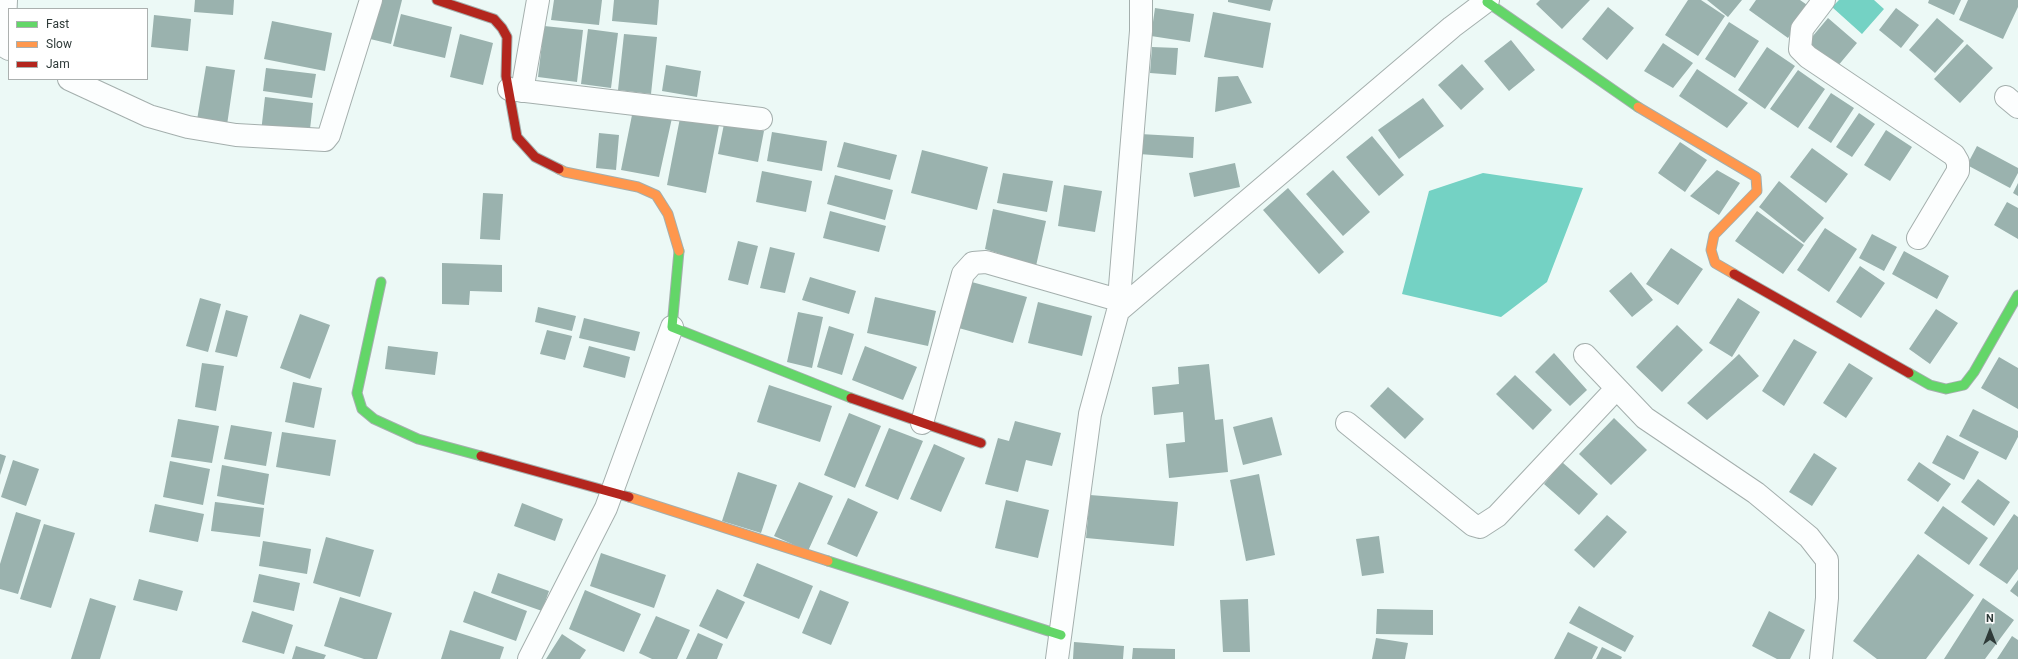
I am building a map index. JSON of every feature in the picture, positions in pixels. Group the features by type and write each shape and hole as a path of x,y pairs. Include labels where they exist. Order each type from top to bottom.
{"street":[{"path":"6,0 4,46 8,48"},
{"path":"71,80 149,116 188,127 236,135 325,140 329,135 371,0"},
{"path":"437,0 494,19 502,28 507,37 506,76 515,90"},
{"path":"529,659 606,508 612,492 672,327 679,250 668,214 656,194 638,187 565,172 535,157 516,137 515,90 538,0"},
{"path":"1057,659 1090,414 1118,306 1140,39 1141,0"},
{"path":"1824,0 1802,29 1800,49 1808,57 1954,155 1958,162 1958,171 1918,238"},
{"path":"1118,306 1452,26 1488,1 1629,102 1756,177 1757,191 1714,235 1711,250 1715,263 1930,385 1946,388 1964,385 1974,372 2018,295"},
{"path":"515,90 761,119"},
{"path":"922,423 963,274 973,263 986,262 1118,306"},
{"path":"381,282 359,378 357,393 362,409 374,419 418,439 612,492 1061,635"},
{"path":"672,327 820,387 981,443"},
{"path":"1585,355 1645,418 1756,493 1808,537 1827,560 1827,598 1821,659"},
{"path":"1347,423 1473,525 1480,527 1497,516 1616,388"}],"shaded area":[{"path":"1839,0 1874,0 1884,9 1862,34 1832,7"},
{"path":"1483,173 1583,188 1547,282 1501,317 1402,294 1429,191"}],"building":[{"path":"195,0 234,0 233,15 194,12"},
{"path":"376,0 402,0 391,44 366,38"},
{"path":"554,0 602,0 599,25 551,20"},
{"path":"614,0 659,0 657,25 612,21"},
{"path":"1228,0 1273,0 1270,11 1228,2"},
{"path":"1540,0 1590,0 1562,29 1536,4"},
{"path":"1688,0 1701,0 1725,16 1698,56 1665,35"},
{"path":"1707,0 1742,0 1728,17"},
{"path":"1756,0 1800,0 1810,7 1788,38 1749,10"},
{"path":"1929,0 1961,0 1954,15 1928,3"},
{"path":"1968,0 2018,0 2018,7 2003,39 1959,20"},
{"path":"1608,7 1634,28 1607,60 1582,39"},
{"path":"1155,8 1194,14 1190,42 1151,36"},
{"path":"1896,8 1919,25 1901,48 1879,30"},
{"path":"1213,12 1271,23 1263,68 1204,57"},
{"path":"401,14 452,27 445,58 393,46"},
{"path":"154,15 191,19 188,51 151,47"},
{"path":"1828,18 1857,43 1837,67 1807,43"},
{"path":"1937,18 1964,41 1935,73 1909,50"},
{"path":"272,21 332,33 325,71 264,59"},
{"path":"1729,22 1759,41 1735,78 1705,59"},
{"path":"544,26 583,30 577,82 538,77"},
{"path":"588,29 618,33 611,88 581,84"},
{"path":"460,34 493,43 483,85 450,77"},
{"path":"624,34 657,37 651,94 618,90"},
{"path":"1511,40 1535,70 1509,91 1484,61"},
{"path":"1663,43 1693,63 1673,88 1644,71"},
{"path":"1967,44 1993,68 1960,103 1934,79"},
{"path":"1152,47 1178,48 1176,75 1150,73"},
{"path":"1767,47 1795,66 1765,109 1738,90"},
{"path":"1462,64 1484,89 1461,110 1438,85"},
{"path":"666,65 701,71 697,97 662,91"},
{"path":"206,66 235,70 227,125 197,120"},
{"path":"266,68 316,74 312,98 263,91"},
{"path":"1697,69 1748,103 1727,128 1679,96"},
{"path":"1798,70 1825,89 1798,128 1770,109"},
{"path":"1238,76 1252,103 1215,112 1218,77"},
{"path":"1831,93 1854,108 1831,143 1808,128"},
{"path":"265,97 313,103 309,138 261,132"},
{"path":"1423,98 1444,126 1399,159 1378,130"},
{"path":"633,110 672,118 659,177 621,170"},
{"path":"1859,113 1875,124 1852,157 1836,147"},
{"path":"680,118 719,125 706,193 667,185"},
{"path":"724,124 764,131 758,162 718,154"},
{"path":"1886,130 1912,147 1890,181 1864,165"},
{"path":"772,132 827,141 822,171 767,161"},
{"path":"599,133 619,135 616,170 596,168"},
{"path":"1140,134 1194,137 1193,158 1139,154"},
{"path":"1372,136 1404,175 1379,196 1346,157"},
{"path":"844,142 897,155 890,180 837,167"},
{"path":"1680,142 1707,160 1685,192 1658,173"},
{"path":"1977,146 2018,168 2018,173 2010,188 1967,165"},
{"path":"1812,148 1848,174 1826,203 1790,177"},
{"path":"922,150 988,167 977,210 911,193"},
{"path":"1235,163 1240,187 1194,197 1189,173"},
{"path":"1333,170 1370,212 1343,236 1306,194"},
{"path":"1717,170 1740,183 1719,215 1690,196"},
{"path":"762,171 812,181 806,212 756,202"},
{"path":"1003,173 1053,181 1047,212 997,203"},
{"path":"835,175 893,190 885,220 827,204"},
{"path":"1779,181 1824,218 1804,243 1759,207"},
{"path":"2018,183 2018,196 2013,193"},
{"path":"1064,185 1102,191 1095,232 1058,226"},
{"path":"1288,188 1344,252 1319,274 1263,210"},
{"path":"483,193 503,194 500,240 480,239"},
{"path":"2007,202 2018,208 2018,239 1994,225"},
{"path":"993,209 1046,221 1036,266 985,249"},
{"path":"830,211 886,226 879,252 823,238"},
{"path":"1757,211 1804,245 1783,274 1735,241"},
{"path":"1825,228 1857,249 1829,292 1797,270"},
{"path":"1872,234 1897,247 1884,271 1859,258"},
{"path":"738,241 758,246 748,285 728,280"},
{"path":"770,247 795,253 785,293 760,288"},
{"path":"1671,248 1703,269 1678,305 1646,284"},
{"path":"1904,251 1949,276 1937,299 1892,274"},
{"path":"442,263 502,265 502,292 470,291 469,305 442,304"},
{"path":"1860,266 1885,283 1861,318 1836,302"},
{"path":"1631,272 1653,300 1632,317 1609,291"},
{"path":"810,277 856,291 849,314 802,300"},
{"path":"968,281 1027,297 1013,343 955,327"},
{"path":"875,297 936,311 928,346 867,333"},
{"path":"200,298 221,304 208,352 186,346"},
{"path":"1738,298 1760,312 1732,357 1709,343"},
{"path":"1038,302 1092,316 1082,356 1028,343"},
{"path":"538,307 576,316 572,331 535,322"},
{"path":"1936,309 1958,323 1930,364 1909,349"},
{"path":"226,310 248,316 237,357 215,352"},
{"path":"798,312 823,317 812,368 787,362"},
{"path":"300,314 330,325 310,379 280,368"},
{"path":"584,318 640,332 635,351 579,338"},
{"path":"1677,325 1703,350 1662,392 1636,367"},
{"path":"829,326 854,334 842,375 817,367"},
{"path":"547,330 572,336 565,360 540,354"},
{"path":"1794,339 1817,352 1784,406 1762,391"},
{"path":"388,346 438,352 435,375 385,369"},
{"path":"589,346 630,357 625,378 583,367"},
{"path":"865,346 917,367 903,400 852,380"},
{"path":"1554,353 1587,390 1570,406 1535,372"},
{"path":"1739,354 1759,376 1707,420 1687,403"},
{"path":"1999,357 2018,368 2018,409 1981,388"},
{"path":"202,363 224,366 216,411 195,407"},
{"path":"1849,363 1873,378 1846,418 1823,403"},
{"path":"1209,364 1215,420 1223,419 1228,472 1169,478 1166,444 1185,442 1183,412 1154,415 1152,387 1179,384 1178,367"},
{"path":"1515,375 1552,410 1533,430 1496,394"},
{"path":"293,382 322,388 314,428 285,422"},
{"path":"769,385 832,406 820,442 757,422"},
{"path":"1388,387 1424,419 1405,439 1370,406"},
{"path":"1973,409 2018,431 2018,437 2006,460 1959,436"},
{"path":"849,413 881,426 855,488 824,475"},
{"path":"1272,417 1282,455 1243,465 1233,427"},
{"path":"1614,418 1647,450 1611,485 1579,454"},
{"path":"178,419 219,426 212,463 171,457"},
{"path":"1015,421 1061,433 1052,466 1026,460 1018,492 985,484 998,438 1009,441"},
{"path":"231,425 272,432 266,466 224,459"},
{"path":"889,428 923,441 898,500 865,486"},
{"path":"282,432 336,440 330,476 276,467"},
{"path":"1947,435 1979,452 1964,480 1932,463"},
{"path":"934,444 965,458 941,512 910,499"},
{"path":"1814,453 1837,468 1812,506 1789,492"},
{"path":"0,454 6,456 0,475"},
{"path":"13,460 39,469 26,506 1,497"},
{"path":"170,461 210,469 203,505 163,497"},
{"path":"1562,462 1598,494 1579,515 1544,484"},
{"path":"1919,462 1951,484 1938,502 1907,480"},
{"path":"222,465 269,474 264,505 217,496"},
{"path":"738,472 777,485 761,533 722,521"},
{"path":"1259,474 1275,555 1246,561 1230,480"},
{"path":"1978,479 2010,502 1994,526 1961,502"},
{"path":"799,482 833,496 808,551 774,536"},
{"path":"1090,495 1178,502 1174,546 1086,538"},
{"path":"848,498 878,512 857,557 827,544"},
{"path":"1006,500 1049,510 1038,558 995,548"},
{"path":"215,502 264,508 260,537 211,531"},
{"path":"522,503 563,519 555,541 514,526"},
{"path":"155,504 204,514 198,542 149,532"},
{"path":"1943,506 1988,538 1969,565 1924,533"},
{"path":"16,512 41,520 18,594 0,589 0,564"},
{"path":"2014,514 2018,517 2018,569 2007,584 1979,565"},
{"path":"1607,515 1627,532 1594,568 1574,550"},
{"path":"44,524 75,533 51,608 20,599"},
{"path":"1379,536 1384,573 1362,576 1356,539"},
{"path":"326,537 374,550 360,597 313,583"},
{"path":"263,541 311,549 307,574 259,566"},
{"path":"601,553 666,575 654,608 590,586"},
{"path":"1918,554 1974,595 1926,659 1877,659 1853,641"},
{"path":"757,563 813,586 799,619 743,596"},
{"path":"498,573 549,591 542,611 491,593"},
{"path":"259,574 300,583 294,611 253,602"},
{"path":"139,579 183,591 177,611 133,600"},
{"path":"2018,580 2018,597 2010,591"},
{"path":"717,589 745,602 727,639 699,626"},
{"path":"585,590 641,614 624,652 569,629"},
{"path":"820,590 849,602 831,645 802,633"},
{"path":"474,591 527,611 516,641 463,622"},
{"path":"340,597 392,613 377,659 364,659 324,646"},
{"path":"90,598 116,606 100,659 71,659"},
{"path":"1983,598 2014,620 1985,659 1944,659"},
{"path":"1248,599 1250,652 1223,652 1220,600"},
{"path":"1579,606 1634,636 1625,652 1569,623"},
{"path":"1377,609 1433,610 1433,635 1376,634"},
{"path":"252,611 293,625 284,654 242,642"},
{"path":"1769,611 1805,630 1790,659 1777,659 1752,646"},
{"path":"656,616 690,630 677,659 652,659 639,653"},
{"path":"450,630 504,647 500,659 441,659"},
{"path":"1568,632 1598,647 1592,659 1554,659"},
{"path":"698,633 723,644 717,659 686,659"},
{"path":"562,634 586,650 580,659 546,659"},
{"path":"2012,636 2018,640 2018,659 1997,659"},
{"path":"1376,638 1408,643 1405,659 1372,659"},
{"path":"1074,642 1124,646 1123,659 1073,659"},
{"path":"296,646 326,655 324,659 292,659"},
{"path":"1602,647 1622,657 1621,659 1596,659"},
{"path":"1133,648 1175,649 1175,659 1132,659"}],"traffic: fast":[{"path":"1487,2 1638,107"},
{"path":"679,251 672,327 851,398"},
{"path":"381,282 357,393 362,409 374,419 418,439 481,456"},
{"path":"1909,373 1930,385 1946,389 1964,385 1974,372 2018,295"},
{"path":"828,561 1061,635"}],"traffic: slow":[{"path":"1638,107 1756,177 1757,191 1714,235 1711,250 1715,263 1734,274"},
{"path":"559,169 565,172 638,187 656,195 668,214 679,251"},
{"path":"629,497 828,561"}],"traffic: jam":[{"path":"437,0 494,19 502,28 507,37 506,76 517,137 535,157 559,169"},
{"path":"1734,274 1909,373"},
{"path":"851,398 981,443"},
{"path":"481,456 629,497"}]}
